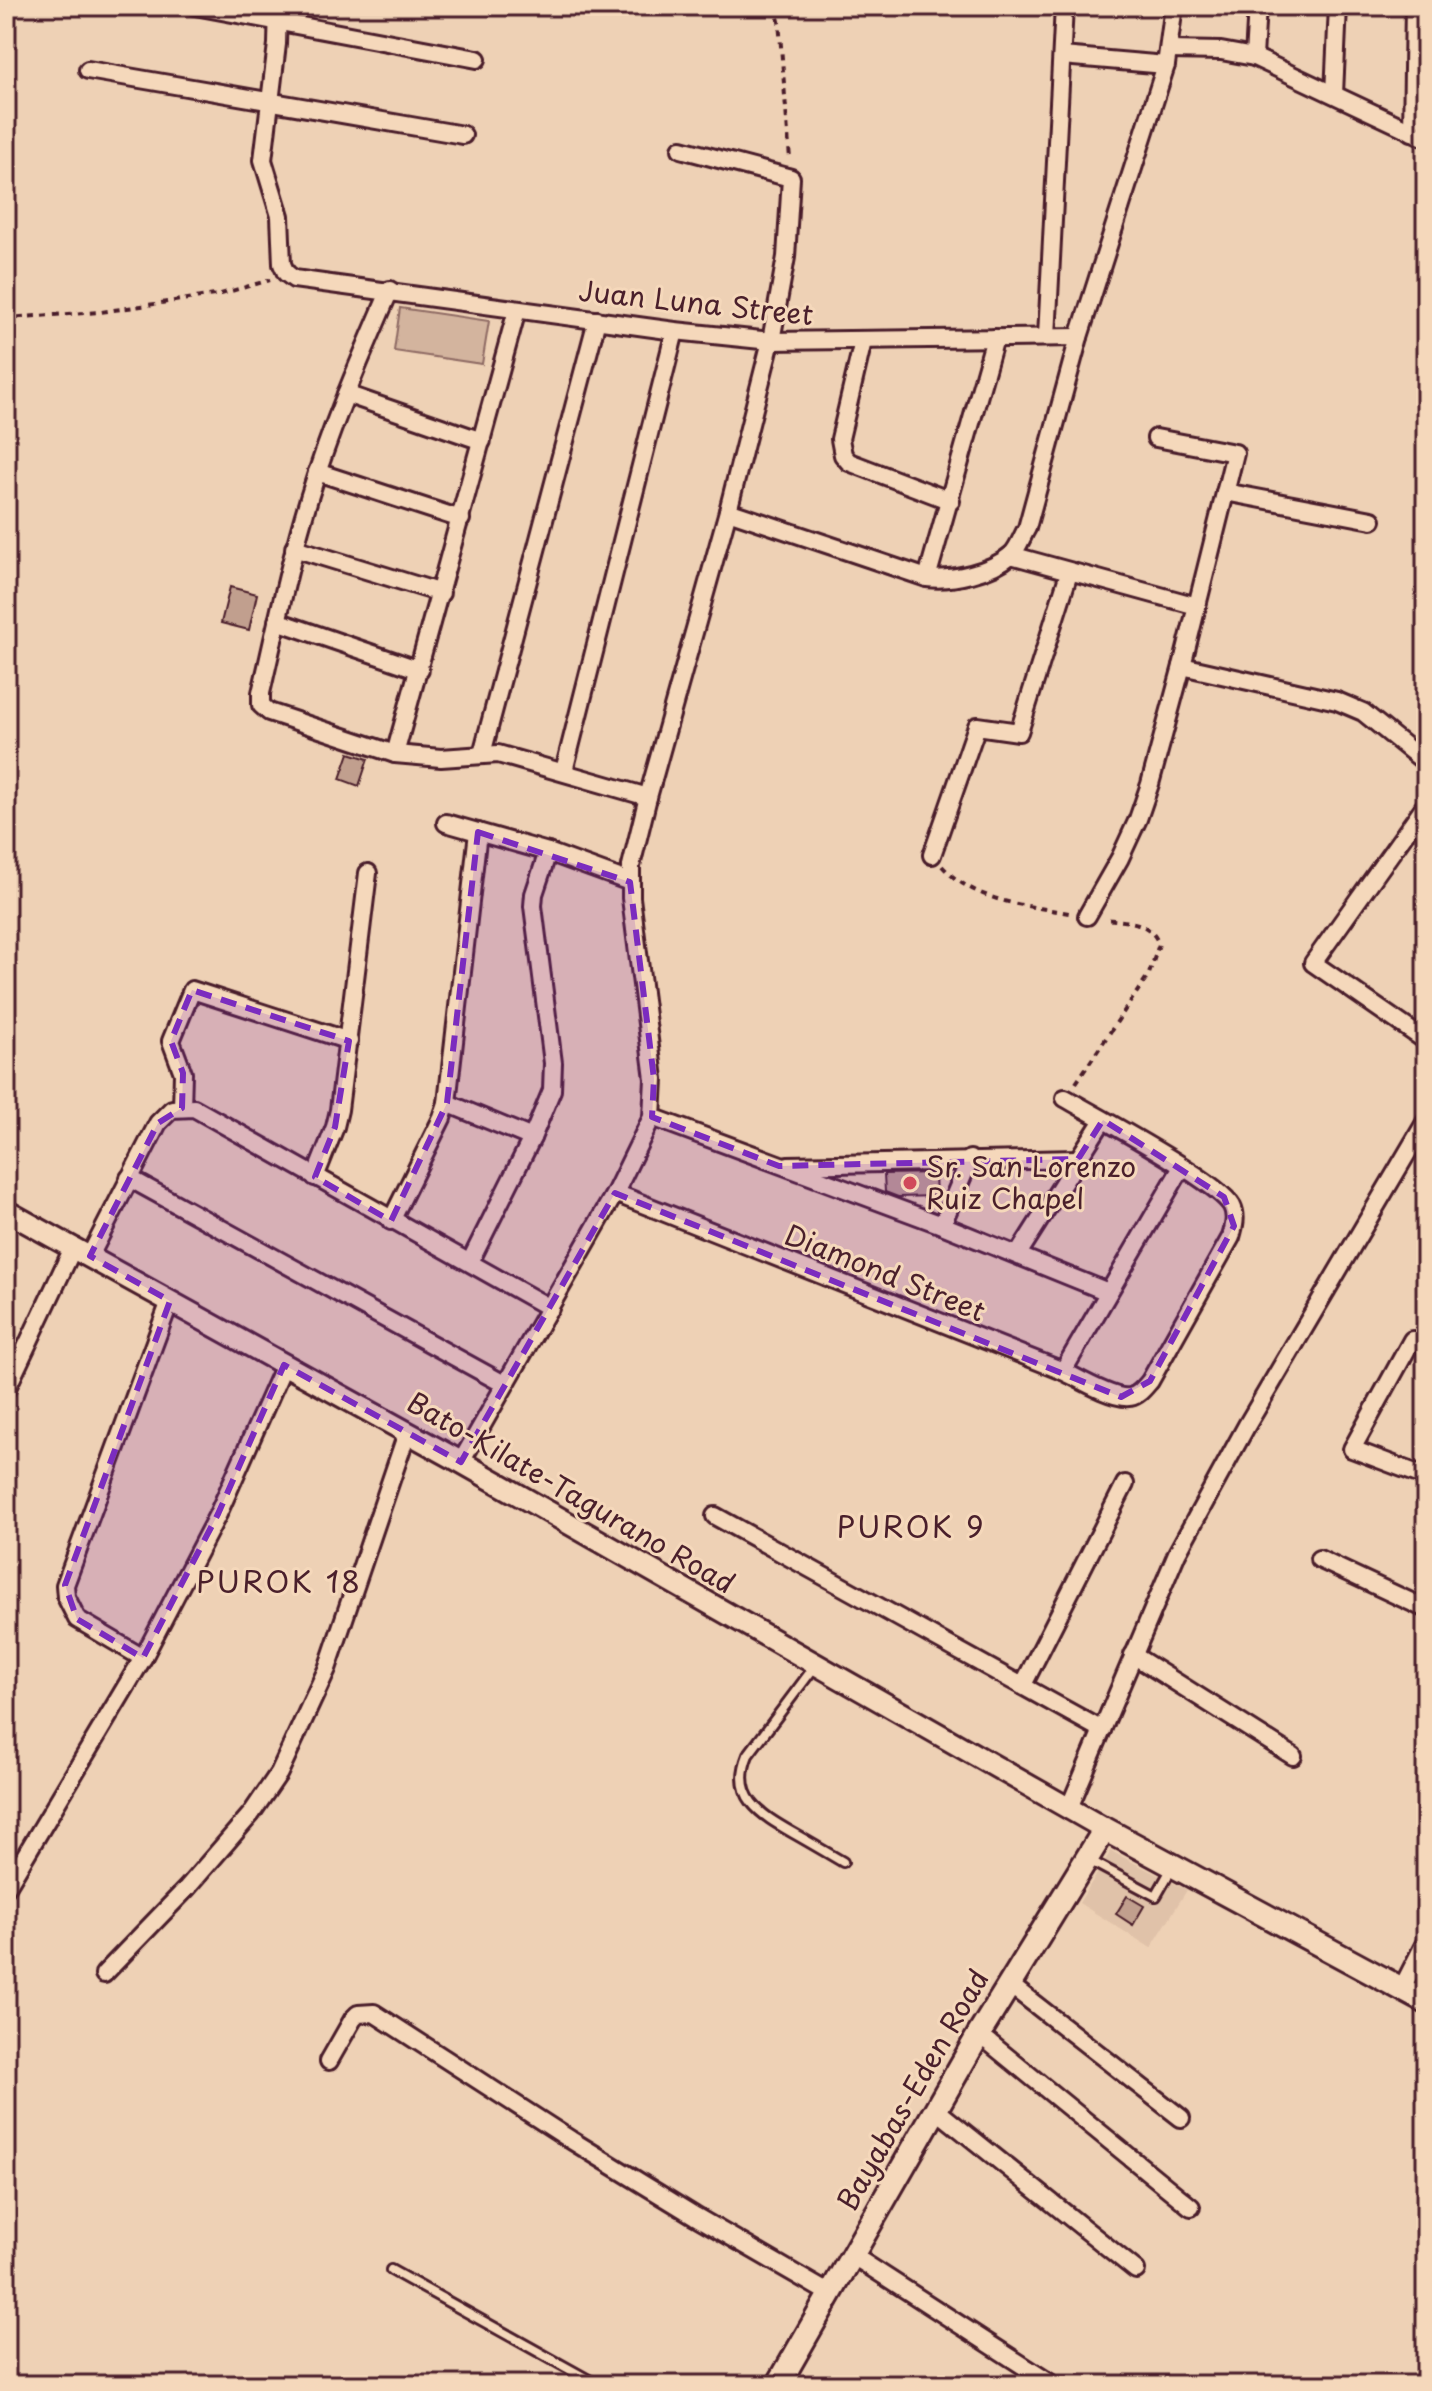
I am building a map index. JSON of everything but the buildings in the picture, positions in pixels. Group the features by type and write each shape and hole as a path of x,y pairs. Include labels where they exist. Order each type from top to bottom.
{"main road":[{"name":"Bayabas-Eden Road","path":"778,2385 979,2034 1105,1829"},
{"path":"1105,1829 1426,2002"}],"street":[{"path":"195,6 278,14 477,59"},
{"path":"1047,337 1064,6"},
{"path":"728,511 927,578 960,578 1011,555 1027,528 1079,337 1168,58 1174,6"},
{"path":"1254,57 1257,6"},
{"path":"1334,94 1338,6"},
{"path":"1062,56 1168,58 1221,51 1254,57 1419,135 1414,6"},
{"path":"278,14 263,160 278,207 280,256 286,273"},
{"path":"88,70 463,135"},
{"path":"461,1462 615,1193 652,1117 654,1079 630,882 634,849 728,511 771,341 786,257 791,178 681,149"},
{"name":"Juan Luna Street","path":"286,273 306,282 390,290 517,310 771,341 1079,337"},
{"path":"390,290 317,472 294,548 261,693 261,705 395,754 441,758 498,754 648,797"},
{"path":"395,754 517,310"},
{"path":"482,754 597,320"},
{"path":"564,771 675,331"},
{"path":"927,578 995,338"},
{"path":"863,341 840,439 843,455 857,466 951,501"},
{"path":"346,394 482,441"},
{"path":"1087,916 1138,819 1182,666 1235,453 1156,438"},
{"path":"317,472 461,519"},
{"path":"1225,492 1372,520"},
{"path":"294,548 441,593"},
{"path":"1011,555 1197,606"},
{"path":"932,855 977,726 1019,732 1069,573"},
{"path":"277,621 420,670"},
{"path":"1182,666 1337,701 1363,712 1426,763"},
{"path":"1426,804 1313,963 1426,1041"},
{"path":"446,823 548,852 630,882"},
{"path":"391,1221 447,1103 478,832"},
{"path":"470,1262 532,1138 552,1090 554,1076 533,906 548,852"},
{"path":"315,1177 335,1127 349,1041 368,873"},
{"path":"182,1108 183,1073 171,1041 192,990 349,1041"},
{"path":"1063,1371 1182,1167 1065,1098"},
{"path":"447,1103 532,1138"},
{"path":"6,1390 158,1123 172,1109 194,1108 208,1114 391,1221 550,1308"},
{"path":"652,1117 1018,1254 1108,1292"},
{"path":"1018,1254 1103,1120"},
{"path":"1069,1808 1177,1553 1210,1489 1426,1121"},
{"path":"779,1166 970,1159 1078,1159"},
{"path":"942,1225 970,1159"},
{"name":"Diamond Street","path":"615,1193 1063,1371 1121,1397 1136,1394 1150,1381 1231,1237 1234,1226 1232,1207 1224,1197 1182,1167"},
{"path":"129,1178 504,1384"},
{"name":"Bato-Kilate-Tagurano Road","path":"7,1214 82,1252 461,1462 1105,1829"},
{"path":"143,1658 77,1619 66,1597 65,1585 170,1301"},
{"path":"1412,1340 1352,1449 1426,1477"},
{"path":"6,1888 143,1658 218,1514 284,1365"},
{"path":"104,1974 251,1814 279,1773 327,1669 407,1433"},
{"path":"1023,1685 1125,1484"},
{"path":"715,1516 1102,1730"},
{"path":"1319,1559 1426,1609"},
{"path":"1133,1655 1293,1756"},
{"path":"1402,1988 1426,1941"},
{"path":"1009,1984 1181,2118"},
{"path":"329,2061 353,2019 358,2014 374,2013 596,2156 830,2294"},
{"path":"979,2034 1191,2207"},
{"path":"935,2109 1136,2270"},
{"path":"852,2255 1053,2385"}],"lane":[{"path":"815,1665 748,1755 742,1768 742,1785 760,1814 843,1862"},
{"path":"1086,1859 1156,1896 1174,1866"},
{"path":"391,2270 598,2385"}],"path":[{"path":"775,6 791,178"},
{"path":"6,318 101,312 221,294 245,289 286,273"},
{"path":"932,855 948,873 988,897 1141,924 1154,932 1159,944 1149,974 1065,1098"}],"highlighted area":[{"path":"478,832 630,882 654,1079 652,1117 779,1166 1078,1159 1103,1120 1224,1197 1234,1226 1150,1381 1121,1397 615,1193 461,1462 284,1365 218,1514 143,1658 77,1619 65,1585 170,1301 90,1256 158,1123 182,1108 183,1073 171,1041 192,990 349,1041 335,1127 315,1177 391,1221 447,1103"}],"shaded area":[{"path":"400,308 489,321 482,364 394,351"},
{"path":"1111,1851 1187,1890 1151,1948 1079,1903"}],"place":[{"name":"Sr. San Lorenzo Ruiz Chapel","path":"910,1183"}],"district":[{"name":"PUROK 9","path":"911,1528"},
{"name":"PUROK 18","path":"279,1583"}]}
